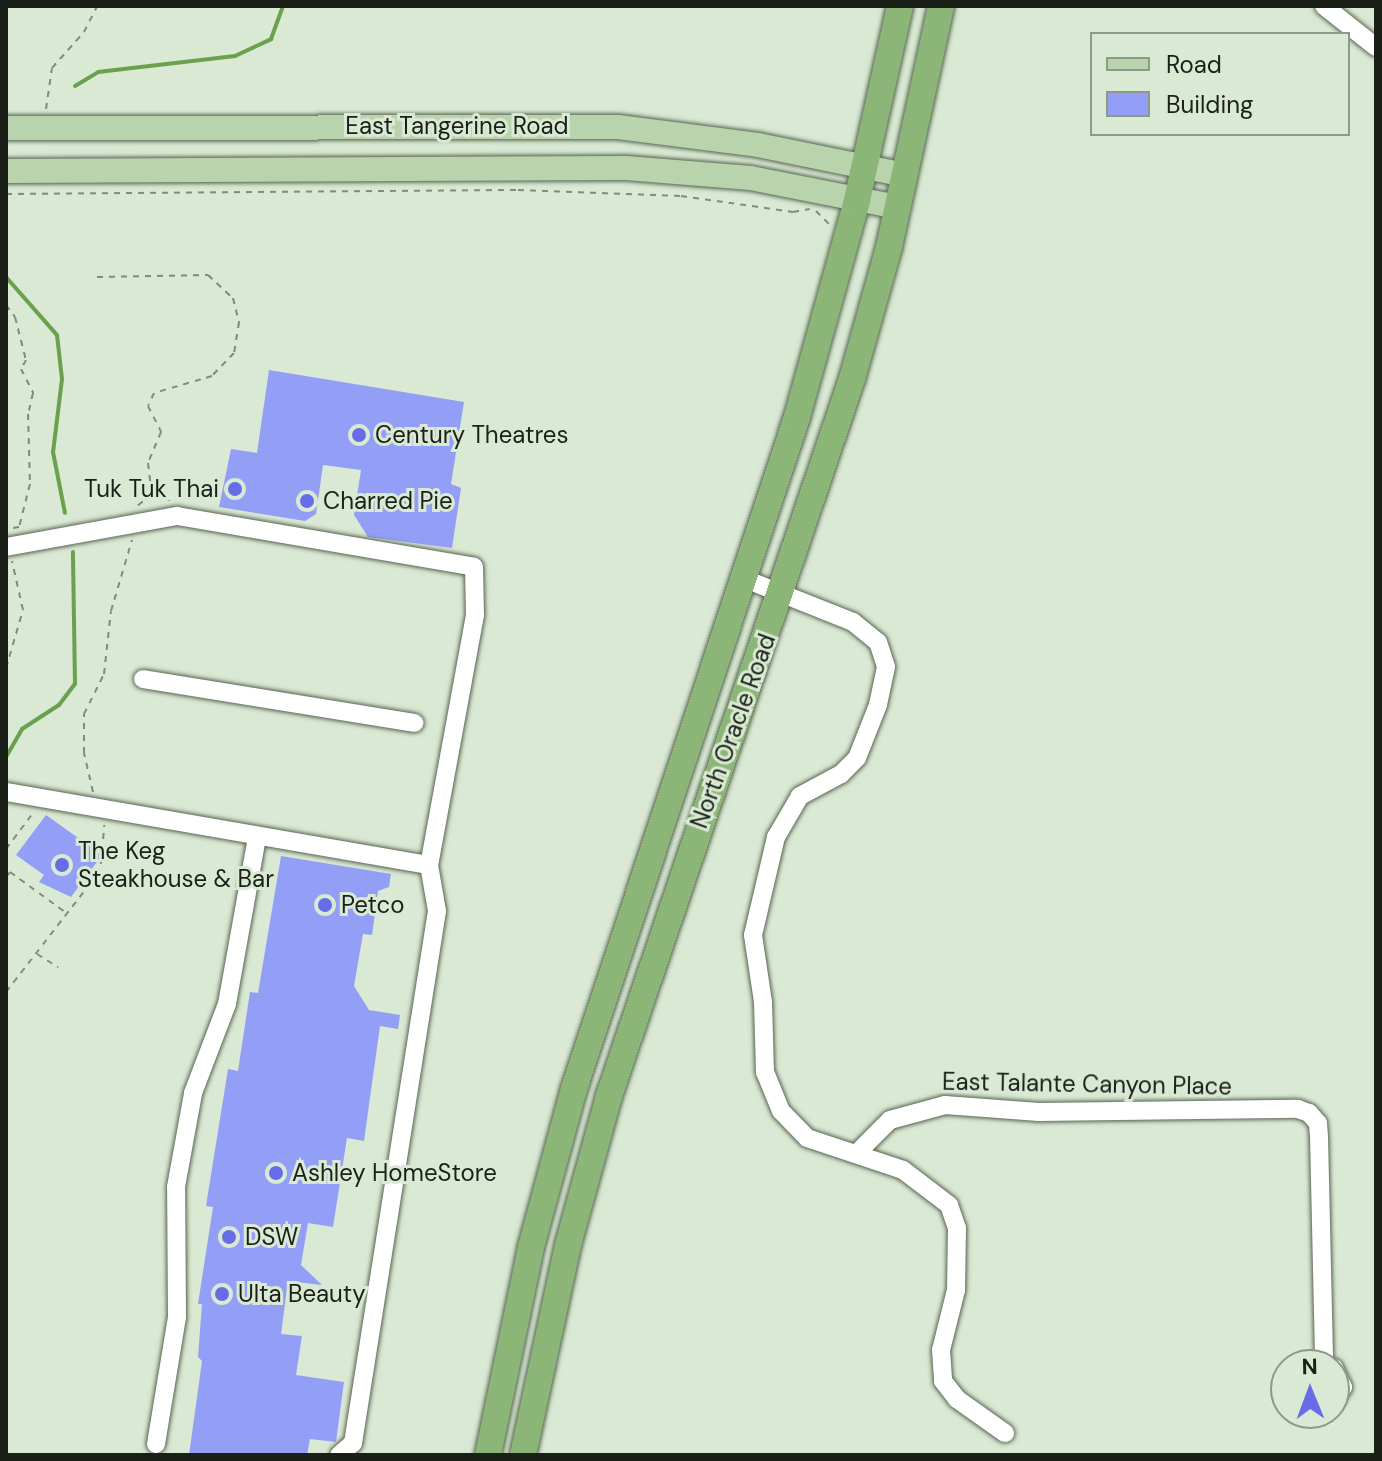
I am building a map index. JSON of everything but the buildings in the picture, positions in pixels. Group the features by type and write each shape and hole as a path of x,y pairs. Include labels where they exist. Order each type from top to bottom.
{"highway":[{"name":"North Oracle Road","path":"488,1455 531,1247 574,1089 745,579 857,200 900,6"},
{"name":"North Oracle Road","path":"523,1455 568,1245 609,1096 844,408 905,175 941,6"}],"main road":[{"name":"East Tangerine Road","path":"6,128 618,127 693,134 905,175"},
{"name":"East Tangerine Road","path":"6,171 626,168 751,178 897,207"}],"street":[{"path":"1324,6 1376,47"},
{"path":"9,551 177,516 474,567 475,615 429,865 437,911 353,1443 339,1455"},
{"path":"745,579 853,622 878,642 886,667 878,705 857,758 841,774 800,796 782,820 753,935 763,1002 762,1053 774,1099 807,1138 858,1152 916,1177 949,1205 957,1228 956,1290 941,1350 941,1372 949,1391 1005,1433"},
{"path":"143,679 414,723"},
{"path":"6,792 257,838 429,865"},
{"path":"156,1444 177,1317 176,1187 193,1093 227,1004 257,838"},
{"name":"East Talante Canyon Place","path":"858,1152 890,1120 945,1105 1039,1112 1268,1109 1309,1113 1318,1123 1328,1349"}],"path":[{"path":"44,128 52,68 84,32 97,6"},
{"path":"6,194 544,191 681,196 793,212 809,209 828,225"},
{"path":"93,799 84,753 84,714 104,674 111,611 122,587 132,532 137,531 133,524 133,507 148,502 152,494 148,463 161,432 148,406 154,393 189,386 228,362 239,322 233,298 208,275 97,277"},
{"path":"6,305 15,317 26,360 21,369 33,393 28,414 30,484 19,527 6,529"},
{"path":"152,494 182,502"},
{"path":"6,668 23,610 9,551"},
{"path":"6,849 34,812"},
{"path":"6,992 101,863 104,824"},
{"path":"6,877 10,872 65,913"},
{"path":"36,953 58,967"}],"waterway":[{"path":"75,86 98,72 235,56 271,39 283,6"},
{"path":"6,277 57,335 62,379 53,452 65,513"},
{"path":"6,757 22,729 59,705 75,684 73,552"}],"place":[{"name":"Century Theatres","path":"359,435"},
{"name":"Tuk Tuk Thai","path":"235,489"},
{"name":"Charred Pie","path":"307,501"},
{"name":"The Keg Steakhouse & Bar","path":"62,865"},
{"name":"Petco","path":"325,905"},
{"name":"Ashley HomeStore","path":"276,1173"},
{"name":"DSW","path":"229,1237"},
{"name":"Ulta Beauty","path":"222,1294"}]}
